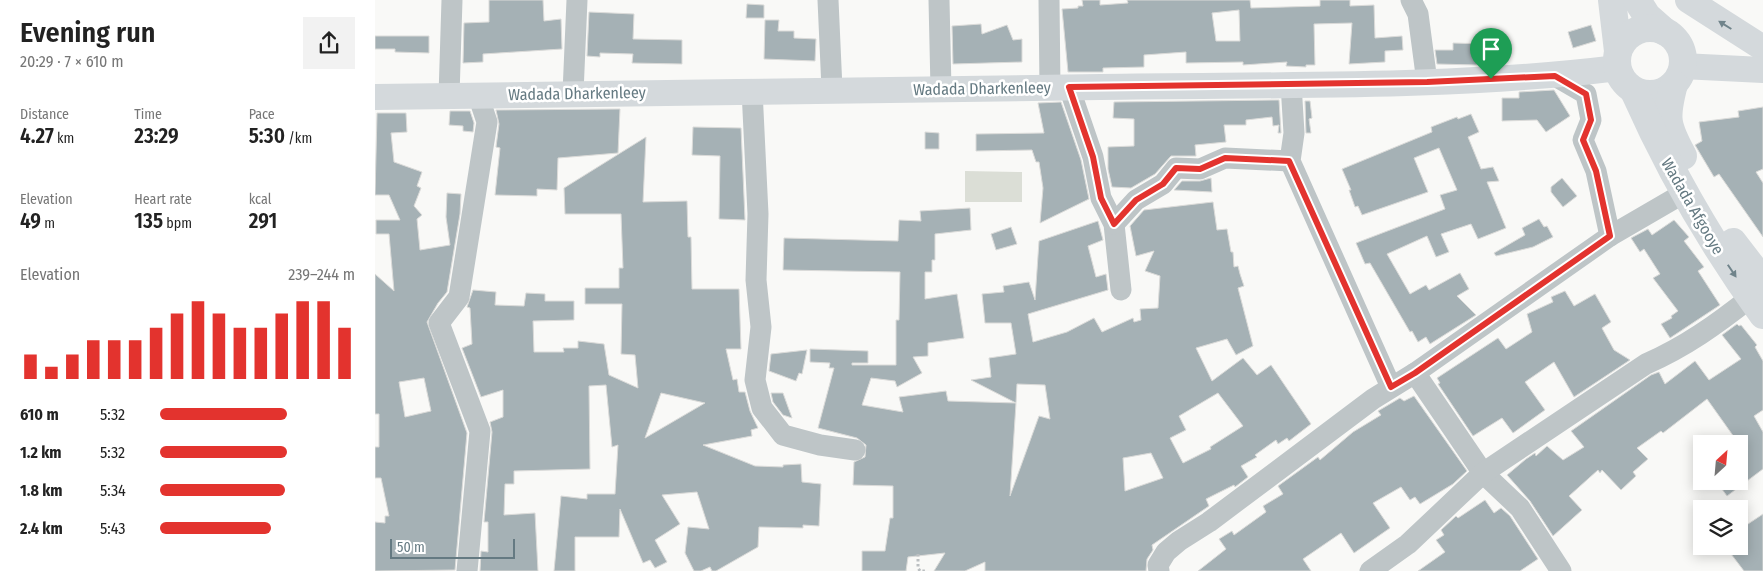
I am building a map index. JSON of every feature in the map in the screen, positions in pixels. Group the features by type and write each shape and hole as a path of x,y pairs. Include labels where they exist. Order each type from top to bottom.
{"highway":[{"path":"1612,0 1618,60 1625,84 1645,94 1655,94 1665,91 1678,75 1679,46 1647,16 1637,0"},
{"path":"1618,60 1623,41 1632,33 1642,29 1654,28 1664,32"},
{"name":"Wadada Afgooye","path":"1678,75 1668,107 1669,130 1699,187 1734,243 1759,298"},
{"name":"Wadada Afgooye","path":"1634,90 1657,144 1723,258 1759,298"}],"main road":[{"path":"1688,0 1763,48"},
{"name":"Wadada Dharkenleey","path":"375,97 752,90 1427,82 1555,76 1618,60"},
{"path":"1678,75 1763,70"}],"street":[{"path":"449,96 452,0"},
{"path":"573,93 577,0"},
{"path":"829,0 832,89"},
{"path":"939,0 941,89"},
{"path":"1049,0 1060,87 1093,157 1101,198 1114,224 1121,290"},
{"path":"1411,0 1418,14 1427,82"},
{"path":"1555,76 1586,94 1591,120 1583,140 1596,171 1610,236"},
{"path":"1291,84 1294,133 1289,161 1391,387"},
{"path":"752,90 758,214 756,280 761,327 755,380 762,408 783,435 821,445 855,450"},
{"path":"467,571 480,431 439,322 459,297 487,122 478,95"},
{"path":"1114,224 1136,200 1163,184 1176,168 1200,169 1225,158 1289,161"},
{"path":"1159,571 1158,565 1166,552 1179,541 1209,522 1391,387 1415,373 1610,236 1684,193"},
{"path":"1370,571 1408,544 1483,473 1646,364 1675,352 1759,298"},
{"path":"1415,373 1483,473 1521,508 1561,571"}],"path":[{"path":"918,554 918,568 920,571 926,571"}],"shaded area":[{"path":"965,171 1022,172 1022,202 965,202"}],"building":[{"path":"489,0 543,0 544,21 561,19 562,49 483,54 483,62 463,63 464,23 489,22"},
{"path":"1082,0 1100,0 1100,5 1128,3 1127,0 1250,0 1251,8 1320,6 1320,0 1350,0 1350,6 1374,5 1375,38 1402,36 1403,50 1385,51 1385,62 1349,64 1352,23 1314,24 1315,65 1306,65 1306,67 1286,66 1287,62 1243,65 1243,62 1186,63 1186,52 1144,55 1144,67 1103,68 1103,72 1068,72 1062,9 1083,6","holes":["1239,10 1240,41 1216,41 1212,13"]},
{"path":"747,4 764,5 764,18 746,18"},
{"path":"589,12 634,14 633,39 682,40 682,64 632,63 633,54 600,53 600,57 587,56"},
{"path":"765,20 779,20 778,31 794,31 794,38 816,39 815,61 764,59"},
{"path":"981,24 982,34 1007,25 1013,40 1022,39 1022,62 953,64 952,26"},
{"path":"1591,25 1596,41 1573,48 1568,32"},
{"path":"375,36 429,36 429,53 395,52 395,49 375,49"},
{"path":"1453,43 1487,44 1487,61 1476,61 1477,65 1437,64 1435,50 1453,50"},
{"path":"1554,90 1570,116 1546,132 1537,120 1502,121 1502,98 1519,98 1519,92"},
{"path":"1279,100 1281,133 1278,133 1279,125 1273,126 1272,117 1246,120 1246,125 1224,125 1226,142 1195,145 1196,156 1171,156 1155,174 1131,188 1112,187 1108,169 1108,147 1134,146 1134,119 1113,118 1114,102"},
{"path":"1305,101 1310,101 1312,118 1309,119 1311,133 1306,133"},
{"path":"1061,102 1081,160 1089,199 1040,223 1043,188 1039,162 1036,162 1032,150 976,151 976,134 1044,133 1038,103"},
{"path":"1763,107 1763,169 1756,172 1763,183 1763,237 1719,174 1714,177 1695,145 1702,141 1699,122 1739,117 1738,111"},
{"path":"620,109 618,153 558,158 557,190 537,189 537,196 495,195 500,148 496,147 499,124 496,110"},
{"path":"450,111 470,111 474,123 473,132 463,131 463,126 449,125"},
{"path":"377,113 406,113 407,132 391,133 394,162 422,172 417,186 421,188 414,206 422,215 417,219 420,250 450,245 446,217 447,193 461,194 460,214 447,292 427,322 467,433 455,570 375,571 375,522 385,523 385,516 389,516 381,478 375,478 375,447 379,447 379,414 375,414 375,274 394,291 389,234 376,234 376,220 400,220 389,195 375,195","holes":["424,378 431,411 405,417 399,382"]},
{"path":"1471,114 1479,132 1468,137 1481,169 1493,167 1499,181 1487,182 1506,228 1478,239 1471,224 1441,234 1449,252 1436,257 1427,236 1387,254 1410,294 1426,285 1429,290 1460,273 1469,289 1457,296 1476,315 1430,344 1426,337 1418,342 1412,331 1410,332 1370,263 1365,264 1356,243 1445,209 1440,195 1457,190 1439,148 1414,158 1428,192 1362,215 1358,206 1355,207 1349,190 1351,190 1342,169 1432,132 1431,127"},
{"path":"693,127 741,128 745,220 719,219 720,156 692,155"},
{"path":"925,132 939,133 939,149 925,149"},
{"path":"646,137 643,202 687,201 688,237 691,237 692,289 739,289 741,349 726,349 733,380 737,379 739,392 745,392 750,411 758,428 751,430 752,436 703,445 755,466 783,467 783,465 801,464 802,482 821,484 819,526 803,525 803,528 759,527 758,547 716,571 712,571 710,567 701,571 694,571 685,553 688,527 709,529 697,492 662,495 680,524 655,540 667,562 655,568 650,560 643,563 620,509 619,537 575,537 575,571 554,571 561,496 587,499 587,494 615,494 618,445 612,447 606,385 589,386 590,469 514,471 514,484 505,484 504,515 535,513 538,571 480,571 481,551 488,552 488,522 484,522 492,432 490,422 503,417 503,390 481,397 462,348 472,344 470,308 467,307 473,290 496,292 495,305 524,306 526,293 545,294 545,301 574,301 574,320 533,321 534,352 564,352 563,348 578,348 578,341 604,344 609,375 638,388 635,355 621,354 622,304 585,304 585,288 619,288 619,268 623,268 621,214 565,214 564,188","holes":["661,393 705,403 645,438"]},
{"path":"1211,178 1212,192 1174,190 1182,181 1200,181"},
{"path":"1562,178 1577,196 1563,207 1551,192 1551,187"},
{"path":"1213,202 1217,230 1227,229 1231,252 1233,252 1234,267 1238,266 1244,286 1238,288 1253,346 1236,355 1227,339 1196,348 1212,381 1243,358 1257,375 1271,365 1311,424 1289,441 1287,438 1278,444 1276,440 1255,455 1257,457 1241,466 1248,477 1235,487 1234,485 1206,499 1209,506 1152,545 1153,550 1147,559 1146,571 985,571 985,562 965,571 934,571 945,553 908,557 906,571 862,571 862,551 885,551 890,518 893,518 893,486 853,485 854,462 865,457 866,445 857,438 818,428 834,368 829,368 830,363 810,362 810,349 868,351 868,363 852,363 852,365 896,365 896,320 899,320 900,272 783,270 784,238 898,241 899,220 921,221 920,211 970,208 971,230 935,234 935,260 932,260 932,272 925,272 925,299 957,294 964,338 928,343 928,356 913,357 922,373 897,387 895,381 871,378 862,405 903,412 899,397 946,391 948,401 1016,403 971,380 991,377 989,358 1016,354 1011,323 985,323 982,294 1004,292 1003,286 1029,282 1035,300 1039,241 1098,221 1103,240 1088,246 1096,277 1106,274 1108,290 1028,314 1033,342 1067,332 1094,318 1102,332 1133,318 1134,322 1141,320 1140,309 1158,308 1160,276 1145,271 1154,251 1136,256 1130,226 1144,210","holes":["1017,384 1045,385 1050,419 1039,416 1010,496","1218,393 1243,426 1210,447 1211,449 1183,463 1170,438 1186,430 1179,416","1151,453 1163,478 1125,491 1123,458"]},
{"path":"1539,219 1544,227 1547,226 1553,237 1533,247 1496,256 1494,253 1525,235 1522,228"},
{"path":"1674,220 1689,237 1684,241 1704,267 1698,271 1720,305 1670,338 1661,324 1672,318 1671,316 1678,311 1653,278 1660,274 1644,249 1640,252 1631,238 1648,229 1652,235"},
{"path":"1011,227 1017,244 996,250 991,234"},
{"path":"1565,291 1574,306 1595,294 1611,322 1602,328 1603,330 1614,350 1630,360 1574,397 1554,362 1525,382 1545,410 1513,433 1502,418 1473,436 1438,384 1440,383 1437,378 1498,338 1506,349 1532,332 1527,314 1553,302 1551,297"},
{"path":"1737,324 1741,325 1757,345 1755,347 1763,361 1763,410 1754,416 1763,432 1763,469 1748,480 1748,435 1733,435 1707,399 1663,433 1661,431 1637,448 1648,459 1633,472 1636,476 1621,490 1602,470 1600,473 1598,470 1569,496 1582,510 1553,536 1530,501 1507,475 1526,459 1535,453 1536,456 1547,446 1563,460 1584,447 1571,431 1651,375 1659,372 1665,384 1695,361 1709,380 1741,359 1722,335"},
{"path":"807,350 802,374 799,373 796,381 769,371 771,354"},
{"path":"771,393 783,393 792,418 783,415 773,402"},
{"path":"1414,396 1467,471 1453,484 1420,504 1415,497 1410,500 1401,487 1373,503 1390,528 1354,553 1341,533 1303,559 1311,571 1198,571 1226,549 1219,539 1232,531 1234,535 1266,512 1263,506 1283,494 1278,486 1318,457 1320,460 1353,432 1381,415 1378,411 1400,398 1404,401"},
{"path":"1723,490 1735,490 1727,496"},
{"path":"1485,500 1494,513 1501,508 1510,516 1538,559 1520,571 1418,571 1445,552 1436,540 1444,535 1441,530 1456,516 1458,518"},
{"path":"1763,514 1763,571 1744,571 1732,555 1748,555 1748,524"}],"route":[{"path":"1555,76 1576,86 1586,94 1591,120 1583,140 1587,154 1596,171 1610,236 1415,373 1391,387 1289,161 1225,158 1200,169 1176,168 1163,184 1136,200 1114,224 1101,198 1093,157 1069,87 1427,82 1491,79 1555,76"}]}
